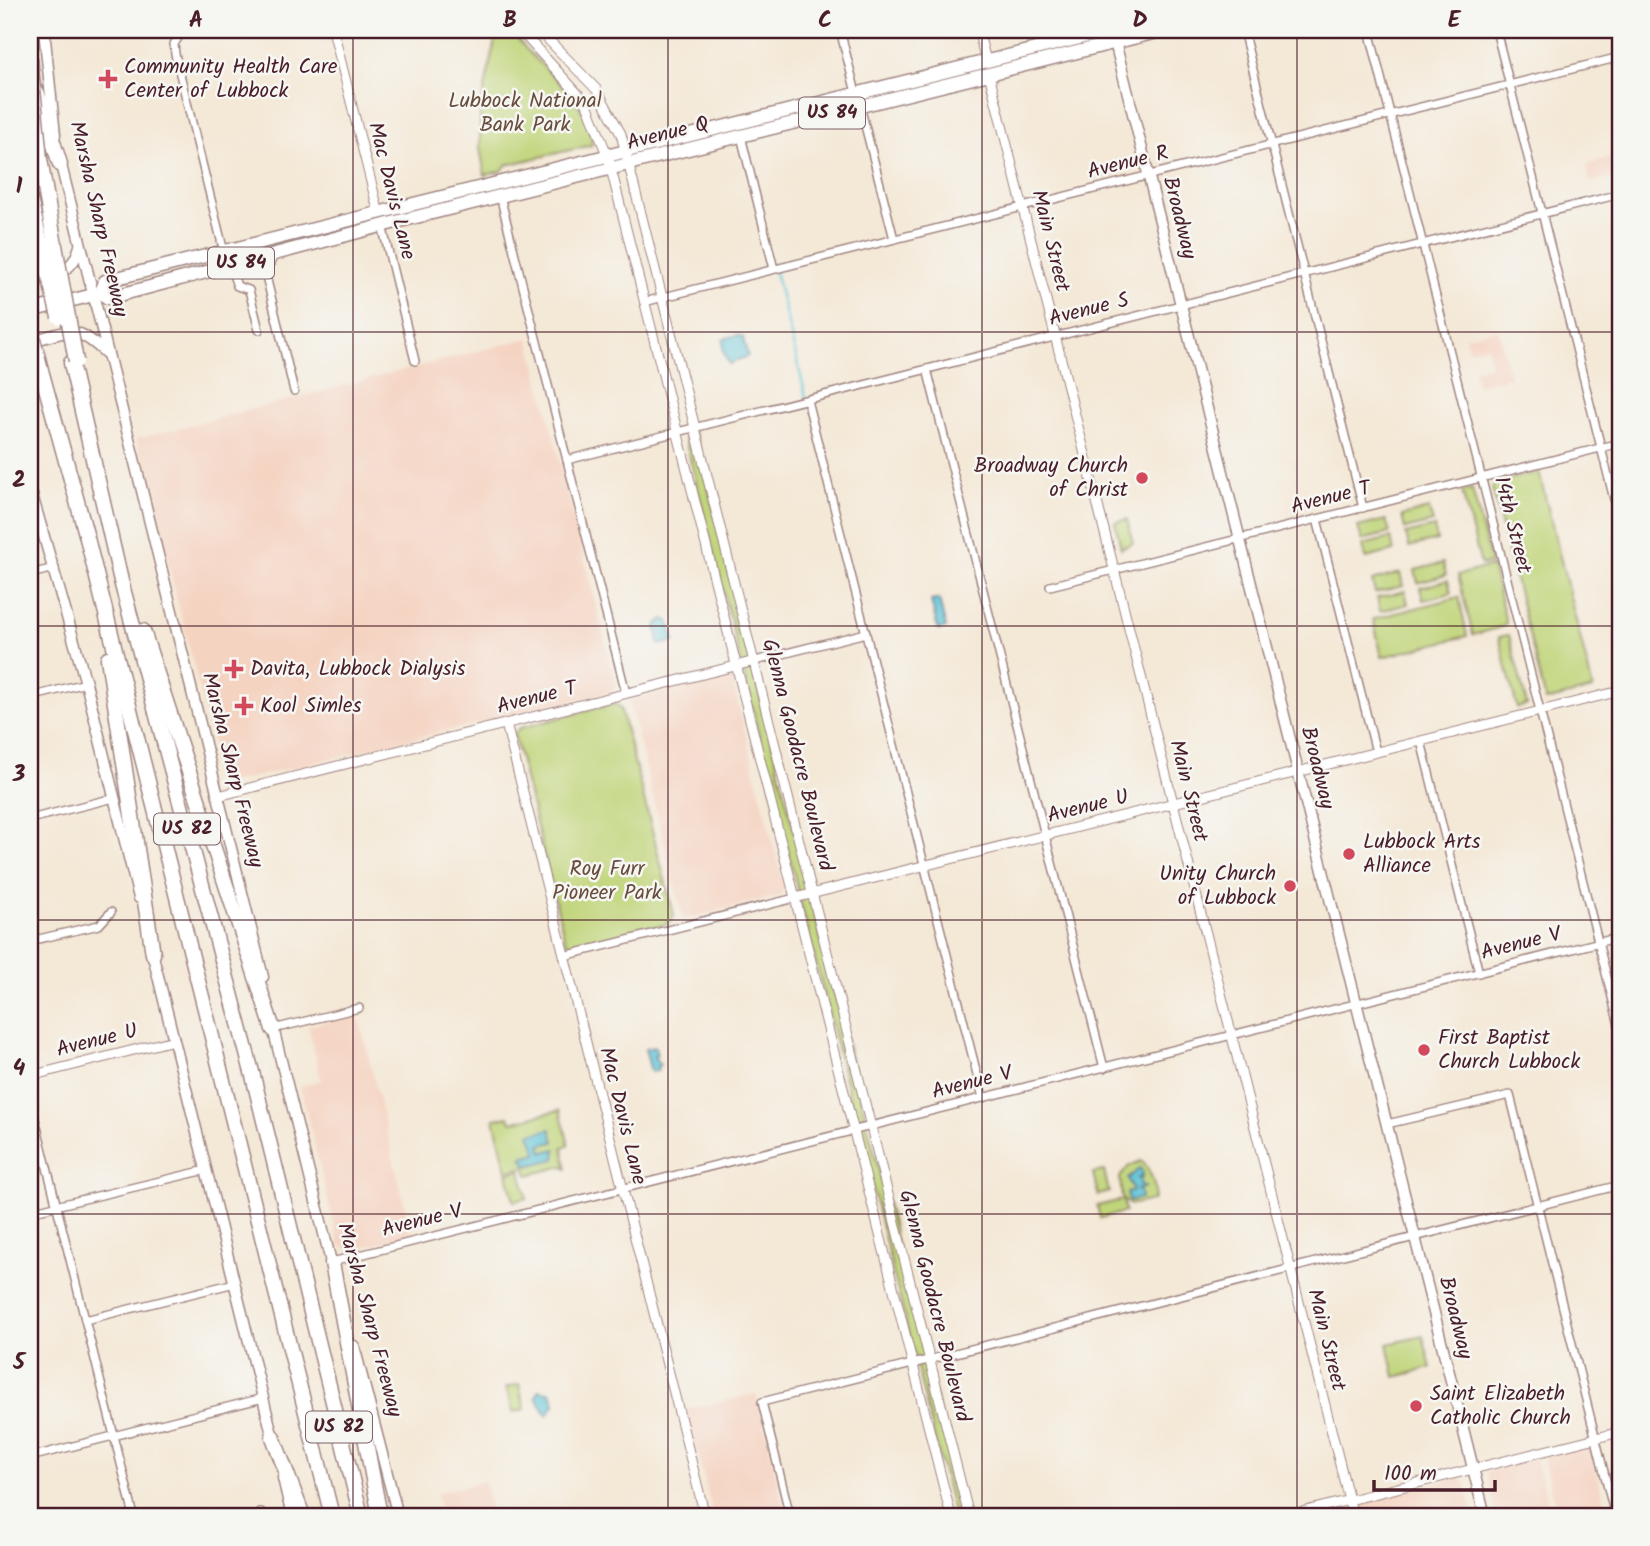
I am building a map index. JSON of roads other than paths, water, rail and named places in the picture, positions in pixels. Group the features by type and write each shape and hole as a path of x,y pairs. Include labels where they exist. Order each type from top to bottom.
{"highway":[{"name":"Avenue Q","path":"628,158 1113,34 1165,30"},
{"path":"30,58 48,242"},
{"name":"Avenue Q","path":"30,310 97,294 108,298 274,254 380,220 609,162 741,136 805,120 813,112 852,102 903,81 988,67"},
{"path":"30,71 60,164"},
{"name":"Avenue Q","path":"97,294 105,281 224,252 500,196 609,162"},
{"name":"US 82","path":"30,200 48,242 121,581 254,1076 361,1516"},
{"name":"US 82","path":"30,327 33,348 96,577 332,1516"},
{"path":"30,335 33,348"},
{"path":"96,577 153,954"},
{"path":"121,581 134,602 273,1029"},
{"path":"331,1262 380,1516"},
{"path":"273,1437 303,1516"}],"main road":[{"name":"Marsha Sharp Freeway","path":"44,30 60,164 80,246 97,294 107,354 218,796 273,1029 398,1516"},
{"name":"Broadway","path":"1113,34 1485,1516"},
{"path":"30,279 66,271 73,265 80,246"},
{"path":"33,348 76,330 84,333 107,354"},
{"path":"30,488 86,684 292,1516"}],"street":[{"path":"183,30 174,44 175,54 224,252"},
{"name":"Mac Davis Lane","path":"333,30 415,360"},
{"name":"Glenna Goodacre Boulevard","path":"520,30 587,104 609,162 951,1516"},
{"name":"Glenna Goodacre Boulevard","path":"539,30 597,90 618,124 628,158 969,1516"},
{"path":"840,30 894,239"},
{"name":"Main Street","path":"978,30 1353,1516"},
{"path":"1243,30 1363,508"},
{"name":"14th Street","path":"1369,30 1620,1029"},
{"path":"1496,30 1620,523"},
{"name":"Avenue R","path":"644,302 1620,57"},
{"path":"741,136 774,269"},
{"name":"Avenue S","path":"567,460 1620,194"},
{"path":"500,196 626,693"},
{"path":"265,276 274,254"},
{"path":"248,261 265,276 294,391"},
{"path":"230,266 237,286 249,290 260,330"},
{"path":"927,369 1104,1069"},
{"path":"807,400 983,1098"},
{"name":"Avenue T","path":"1050,586 1620,443"},
{"path":"1317,519 1376,752"},
{"path":"30,575 55,568"},
{"name":"Avenue T","path":"218,796 866,633"},
{"path":"30,697 86,684"},
{"name":"Avenue U","path":"564,956 1620,691"},
{"name":"Mac Davis Lane","path":"506,723 705,1516"},
{"path":"1421,741 1479,973"},
{"path":"30,819 114,798"},
{"path":"30,941 99,925 111,912"},
{"name":"Avenue V","path":"331,1262 1620,937"},
{"path":"273,1029 359,1008"},
{"name":"Avenue U","path":"30,1076 174,1040"},
{"path":"1387,1124 1510,1095 1615,1516"},
{"path":"30,1099 134,1516"},
{"path":"30,1212 206,1170"},
{"path":"790,1516 762,1402 1620,1185"},
{"path":"85,1320 235,1283"},
{"path":"30,1457 263,1398"},
{"path":"1286,1516 1620,1432"}],"water":[{"path":"737,335 743,337 748,356 729,364 723,351 723,339"},
{"path":"939,599 946,628 938,630 931,601"},
{"path":"664,619 669,621 675,641 659,645 656,625"},
{"path":"655,1047 657,1055 654,1056 660,1065 657,1066 658,1071 651,1072 645,1049"},
{"path":"551,1129 554,1142 541,1145 543,1152 556,1149 555,1159 527,1166 522,1157 537,1153 530,1134"},
{"path":"1140,1168 1143,1173 1137,1179 1142,1177 1140,1184 1145,1187 1136,1190 1140,1190 1141,1198 1129,1201 1127,1193 1133,1191 1128,1179"},
{"path":"540,1390 551,1393 555,1404 547,1415 536,1397"}],"waterway":[{"path":"775,271 806,397"}],"place":[{"name":"Community Health Care Center of Lubbock","path":"108,79"},
{"name":"Broadway Church of Christ","path":"1142,478"},
{"name":"Davita, Lubbock Dialysis","path":"234,669"},
{"name":"Kool Simles","path":"244,706"},
{"name":"Lubbock Arts Alliance","path":"1349,854"},
{"name":"Unity Church of Lubbock","path":"1290,886"},
{"name":"First Baptist Church Lubbock","path":"1424,1050"},
{"name":"Saint Elizabeth Catholic Church","path":"1416,1406"}],"park label":[{"name":"Lubbock National Bank Park","path":"525,113"},
{"name":"Roy Furr Pioneer Park","path":"607,881"}]}
